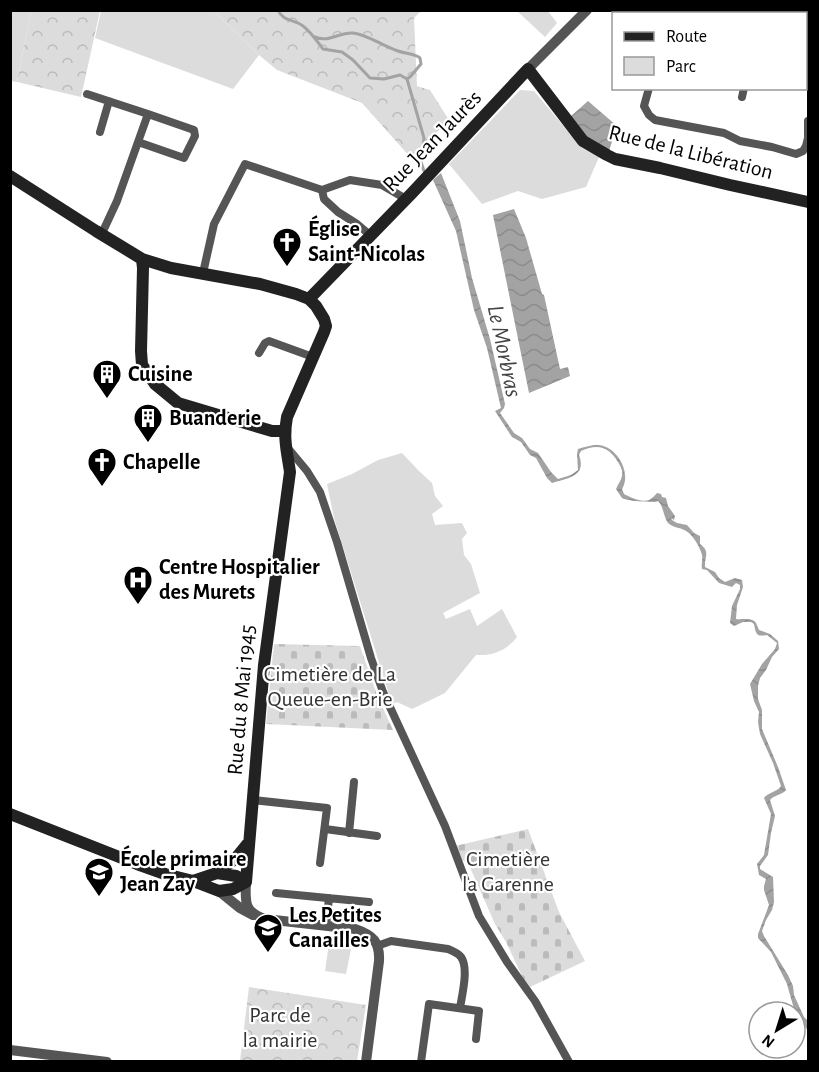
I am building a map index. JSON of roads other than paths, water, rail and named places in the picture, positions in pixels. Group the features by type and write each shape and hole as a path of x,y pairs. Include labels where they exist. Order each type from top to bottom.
{"main road":[{"name":"Rue Jean Jaurès","path":"309,299 528,69"},
{"name":"Rue de la Libération","path":"528,69 583,141 615,159 808,202"},
{"path":"10,176 142,259 171,268 260,284 309,299 316,306 326,326 287,417 282,437 178,403 155,384 142,365 142,259"},
{"name":"Rue du 8 Mai 1945","path":"246,882 264,665 290,472 282,437"},
{"path":"10,814 136,864 219,891 233,889 246,882"},
{"path":"193,881 217,873 236,858 249,842"},
{"path":"217,873 236,876 246,882"}],"street":[{"name":"Rue Jean Jaurès","path":"528,69 587,10"},
{"path":"648,92 644,106 648,115 655,120 721,132 740,141 793,153 800,152 806,146 808,121"},
{"path":"87,94 194,130 195,136 184,158 138,142"},
{"path":"100,132 109,101"},
{"path":"102,235 117,201 148,114"},
{"path":"202,273 214,224 245,164 322,190 350,180 382,185 406,199"},
{"path":"322,190 324,199 370,236"},
{"path":"259,353 269,341 313,357"},
{"path":"282,437 320,492 337,542 370,658 383,692 445,826 479,916 507,962 535,1001 569,1062"},
{"path":"290,472 295,467 307,471"},
{"path":"349,832 354,782"},
{"path":"253,800 327,808 321,863"},
{"path":"325,830 376,836"},
{"name":"Rue du 8 Mai 1945","path":"246,882 246,902 249,909 259,917"},
{"path":"219,891 240,908 265,919 355,928 372,937 378,946 379,962 366,1062"},
{"path":"276,893 369,902"},
{"path":"326,926 329,898"},
{"path":"378,946 391,941 455,952 462,958 465,966 460,1008"},
{"path":"421,1062 429,1004 479,1011 476,1039"},
{"path":"10,1050 107,1062"}],"water":[{"path":"588,101 617,126 609,151 587,138 570,117"},
{"path":"441,173 460,221 472,278 490,339 505,404 500,413 514,433 522,438 530,449 538,453 558,479 578,470 578,449 598,445 611,450 617,455 624,468 625,483 622,489 624,494 643,501 649,500 657,493 666,498 675,516 674,520 671,518 672,520 687,525 700,536 700,544 706,552 705,567 715,572 725,582 735,578 742,580 743,587 737,605 736,619 754,621 759,630 770,634 778,641 779,649 760,678 758,686 762,729 786,790 770,800 775,816 768,855 760,869 773,877 774,902 762,931 788,975 796,1000 791,1000 787,984 771,952 758,938 769,905 764,890 766,879 759,875 757,864 764,855 771,814 764,798 781,786 760,734 759,712 750,684 777,643 767,635 757,634 751,622 743,622 734,626 730,623 732,606 740,585 736,583 732,587 719,583 707,570 702,569 700,548 686,531 668,523 658,501 655,502 634,501 622,498 616,489 622,478 622,471 611,453 598,447 581,451 578,472 569,478 552,483 536,458 530,455 521,442 512,437 495,411 501,408 487,348 474,310 456,231 433,180"},
{"path":"514,209 544,295 560,369 568,367 570,376 529,393 493,215"}],"waterway":[{"name":"Le Morbras","path":"278,10 283,17 306,28 323,49 342,52 370,78 384,79 400,75 407,79 424,138 421,162 424,171"},
{"name":"Le Morbras","path":"315,37 325,39 353,33 398,51 418,56 421,64 407,79"}],"place":[{"name":"Église Saint-Nicolas","path":"287,268"},
{"name":"Cuisine","path":"107,400"},
{"name":"Buanderie","path":"148,444"},
{"name":"Chapelle","path":"102,488"},
{"name":"Centre Hospitalier des Murets","path":"138,606"},
{"name":"École primaire Jean Zay","path":"99,898"},
{"name":"Les Petites Canailles","path":"268,954"}],"park label":[{"name":"Cimetière de La Queue-en-Brie","path":"330,686"},
{"name":"Cimetière la Garenne","path":"508,872"},
{"name":"Parc de la mairie","path":"280,1028"}]}
